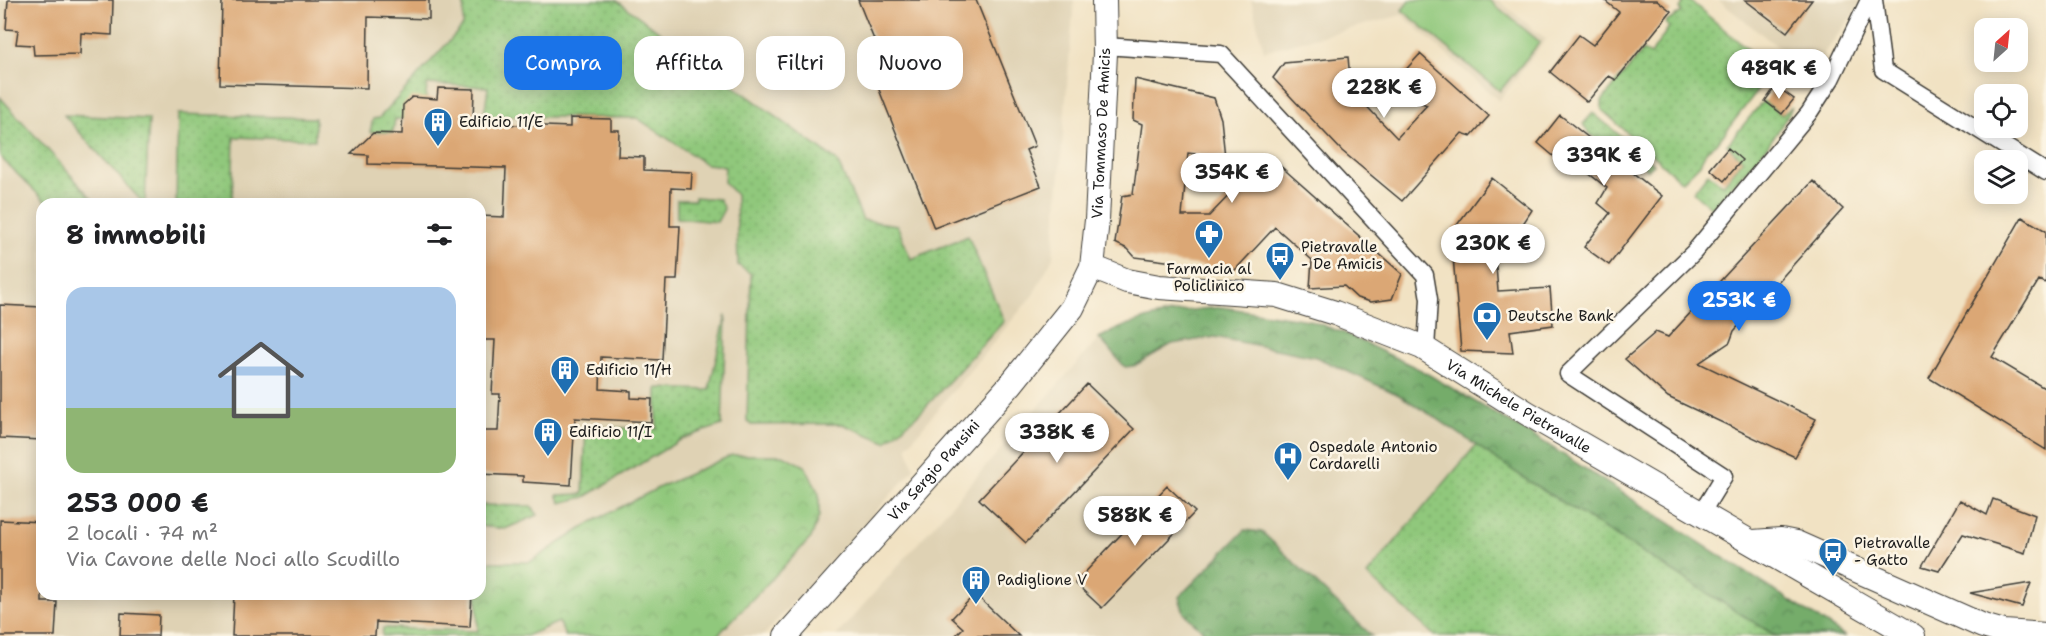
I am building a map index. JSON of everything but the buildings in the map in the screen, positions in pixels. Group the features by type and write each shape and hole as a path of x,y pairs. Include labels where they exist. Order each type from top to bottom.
{"main road":[{"name":"Via Tommaso De Amicis","path":"1092,267 1097,220 1105,50 1104,0"},
{"name":"Via Michele Pietravalle","path":"1092,267 1127,281 1159,287 1276,295 1335,313 1424,348 1527,413 1702,512 1913,636"},
{"name":"Via Sergio Pansini","path":"786,636 1011,384 1072,308 1092,267"},
{"path":"1753,542 1781,540 1796,543 1983,626 2004,632 2046,635"}],"street":[{"path":"1871,0 1883,70 2046,172"},
{"path":"1702,512 1724,476 1568,374 1694,252 1809,113 1831,79 1871,0"},
{"path":"1105,50 1219,60 1421,277 1425,298 1424,348"}],"shaded area":[{"path":"0,0 1074,0 1053,257 1033,295 907,446 914,469 763,636 0,636"},
{"path":"1251,0 1498,0 1546,39 1499,101 1402,15 1264,51"},
{"path":"1718,0 1861,0 1854,13 1810,72"},
{"name":"Ospedale Antonio Cardarelli","path":"1222,307 1309,320 1344,333 1421,370 1542,441 1845,636 836,636 1099,338 1127,323 1173,311"}],"green space":[{"path":"464,0 616,0 665,36 634,36 634,90 740,90 837,161 863,220 897,225 911,259 968,236 1004,321 922,411 886,442 842,424 751,425 747,421 751,274 738,265 736,195 724,182 725,166 706,164 637,118 484,116 488,87 427,84 424,120 395,119 393,132 370,132 373,119 379,118 463,26"},
{"path":"1410,0 1489,0 1540,42 1500,91 1402,10"},
{"path":"1685,0 1689,0 1773,70 1718,142 1707,150 1700,164 1682,182 1602,110 1602,101 1643,50 1650,55 1669,27 1665,23 1682,12 1680,9"},
{"path":"0,97 92,198 42,198 0,156"},
{"path":"1763,101 1782,115 1792,107 1766,147 1712,208 1693,192 1708,173 1723,185 1743,160 1727,145"},
{"path":"1593,113 1654,164 1648,170 1622,148 1615,155 1588,132 1583,124"},
{"path":"178,114 315,118 315,140 234,137 232,198 176,198"},
{"path":"64,115 149,119 145,198 139,198"},
{"path":"695,197 719,199 724,209 717,222 677,218 677,200 695,200"},
{"path":"1222,307 1309,320 1344,333 1421,370 1542,441 1845,636 1776,636 1533,484 1399,395 1316,357 1215,337 1172,344 1134,366 1125,367 1099,338 1129,324 1158,316"},
{"path":"726,315 722,425 682,439 585,497 561,503 557,495 583,494 586,427 657,429 657,388 709,390"},
{"path":"1477,444 1533,484 1776,636 1435,636 1367,575"},
{"path":"732,455 783,455 805,466 819,494 819,516 811,538 717,636 565,636 559,622 526,636 382,636 383,628 478,631 477,600 486,600 486,562 530,562 592,522 660,487"},
{"path":"486,505 531,506 538,515 505,529 486,527"},
{"path":"1245,530 1262,532 1372,636 1208,636 1184,613 1179,597"}],"place":[{"name":"Edificio 11/E","path":"438,148"},
{"name":"Farmacia al Policlinico","path":"1209,260"},
{"name":"Pietravalle - De Amicis","path":"1280,282"},
{"name":"Deutsche Bank","path":"1487,342"},
{"name":"Edificio 11/H","path":"565,396"},
{"name":"Edificio 11/I","path":"548,458"},
{"name":"Ospedale Antonio Cardarelli","path":"1288,482"},
{"name":"Pietravalle - Gatto","path":"1833,578"},
{"name":"Padiglione V","path":"976,606"}]}
